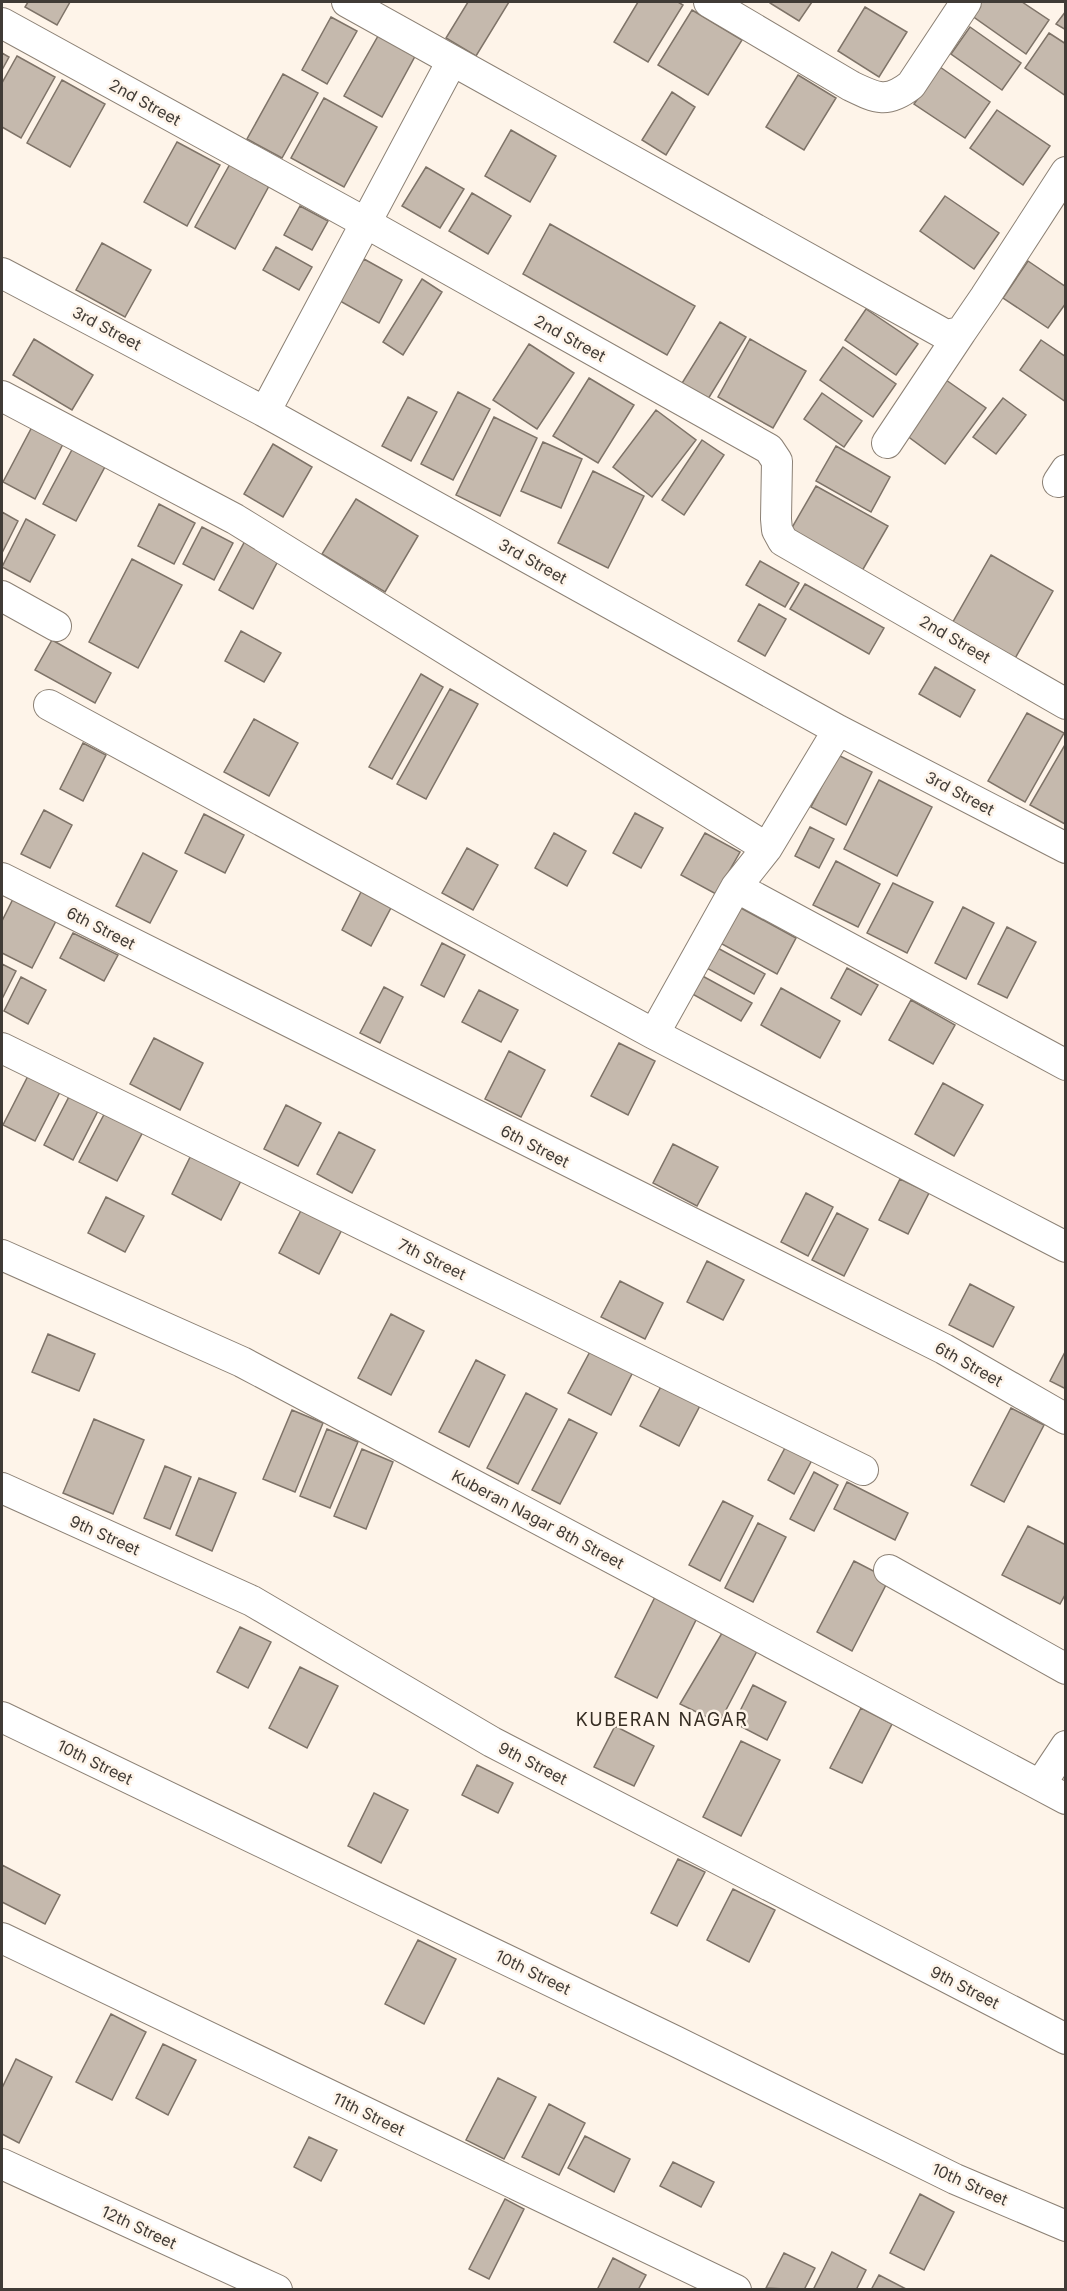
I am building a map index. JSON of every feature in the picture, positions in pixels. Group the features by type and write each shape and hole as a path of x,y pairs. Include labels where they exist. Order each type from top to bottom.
{"street":[{"path":"347,2 946,335 961,332"},
{"path":"709,2 851,86 886,99 911,86 966,2"},
{"name":"2nd Street","path":"2,23 366,223 769,449 777,461 776,519 777,530 783,541 1065,704"},
{"path":"265,412 452,61"},
{"path":"887,443 1065,172"},
{"name":"3rd Street","path":"2,273 265,412 838,729 1065,848"},
{"path":"2,396 235,519 767,848"},
{"path":"2,596 56,626"},
{"path":"49,705 654,1034 1065,1247"},
{"path":"654,1034 736,887 767,848 838,729"},
{"name":"6th Street","path":"2,878 749,1254 944,1349 1065,1419"},
{"path":"736,887 1065,1065"},
{"name":"7th Street","path":"2,1048 862,1470"},
{"name":"Kuberan Nagar 8th Street","path":"2,1255 242,1362 1053,1792"},
{"name":"9th Street","path":"2,1488 252,1601 492,1742 1065,2039"},
{"path":"889,1570 1065,1670"},
{"name":"10th Street","path":"2,1716 955,2179 1065,2226"},
{"path":"1053,1792 1065,1746"},
{"name":"11th Street","path":"2,1938 736,2289"},
{"name":"12th Street","path":"2,2164 277,2289"}],"building":[{"path":"28,2 70,2 57,25 25,7"},
{"path":"468,2 509,2 476,56 446,38"},
{"path":"638,2 678,2 683,5 648,62 614,42"},
{"path":"770,2 812,2 799,21"},
{"path":"976,2 1022,2 1049,20 1026,54 968,13"},
{"path":"865,7 907,32 879,77 838,51"},
{"path":"692,10 742,40 708,95 658,65"},
{"path":"1066,11 1066,30 1056,24"},
{"path":"331,17 357,31 327,84 302,70"},
{"path":"970,27 1021,63 1002,90 951,54"},
{"path":"382,29 419,49 382,117 344,96"},
{"path":"1049,33 1066,44 1066,96 1025,68"},
{"path":"2,53 9,57 2,70"},
{"path":"17,56 55,77 21,138 2,127 2,83"},
{"path":"940,67 990,102 965,138 914,104"},
{"path":"283,74 318,93 282,158 247,139"},
{"path":"798,75 836,98 804,150 766,127"},
{"path":"62,80 105,104 70,167 27,143"},
{"path":"672,92 695,107 666,155 642,140"},
{"path":"324,98 377,127 344,187 291,158"},
{"path":"997,110 1050,146 1023,185 970,148"},
{"path":"511,130 556,156 530,202 485,176"},
{"path":"177,142 220,165 187,226 144,202"},
{"path":"230,164 269,186 235,249 195,227"},
{"path":"426,167 464,189 440,228 402,206"},
{"path":"472,193 511,216 488,254 449,231"},
{"path":"945,196 999,233 974,269 920,231"},
{"path":"300,206 328,221 312,250 284,235"},
{"path":"550,224 695,306 667,355 523,274"},
{"path":"102,243 151,270 125,317 76,290"},
{"path":"276,247 312,267 299,290 263,270"},
{"path":"364,259 402,280 379,323 340,301"},
{"path":"1028,261 1066,287 1066,303 1048,328 1003,298"},
{"path":"422,279 442,292 403,355 383,342"},
{"path":"866,309 918,344 896,375 845,340"},
{"path":"720,322 746,337 705,404 679,388"},
{"path":"34,339 93,375 72,410 13,375"},
{"path":"750,339 806,371 773,428 718,397"},
{"path":"1041,340 1066,357 1066,402 1020,370"},
{"path":"529,344 574,373 537,429 493,400"},
{"path":"843,347 896,384 873,417 820,380"},
{"path":"589,378 634,405 598,463 553,436"},
{"path":"946,380 986,408 945,464 906,435"},
{"path":"458,392 490,409 453,480 421,464"},
{"path":"822,393 862,421 844,447 804,419"},
{"path":"408,397 437,412 411,461 382,446"},
{"path":"1003,398 1026,415 996,454 973,437"},
{"path":"656,410 696,440 652,497 613,467"},
{"path":"494,417 537,438 500,516 456,495"},
{"path":"33,425 64,442 35,499 3,482"},
{"path":"702,440 724,455 684,515 662,500"},
{"path":"543,442 582,459 561,508 521,491"},
{"path":"273,444 312,467 283,517 244,494"},
{"path":"74,446 107,463 76,521 43,504"},
{"path":"836,446 890,477 871,512 816,481"},
{"path":"593,471 644,496 608,568 558,543"},
{"path":"816,486 888,526 862,571 790,531"},
{"path":"356,499 418,536 385,592 322,554"},
{"path":"159,504 195,523 174,564 138,546"},
{"path":"2,512 18,521 2,553"},
{"path":"26,519 55,535 30,582 2,567"},
{"path":"202,527 233,543 214,580 183,564"},
{"path":"246,539 280,557 253,609 219,590"},
{"path":"991,555 1053,591 1013,662 950,627"},
{"path":"132,559 182,585 138,668 89,642"},
{"path":"760,561 799,583 785,607 746,585"},
{"path":"805,584 884,628 869,654 790,609"},
{"path":"759,604 786,619 765,656 738,641"},
{"path":"241,631 281,653 264,682 225,661"},
{"path":"52,640 111,673 95,703 35,670"},
{"path":"935,667 975,690 960,717 919,694"},
{"path":"421,674 443,687 392,779 369,767"},
{"path":"450,689 478,704 426,799 397,784"},
{"path":"1027,713 1064,733 1025,802 988,781"},
{"path":"254,719 298,743 269,796 224,772"},
{"path":"83,743 106,755 83,801 60,789"},
{"path":"1066,743 1066,823 1065,824 1030,805"},
{"path":"838,755 872,772 846,825 811,807"},
{"path":"879,780 932,807 897,876 844,849"},
{"path":"44,810 72,825 50,868 21,854"},
{"path":"635,813 663,828 641,868 613,853"},
{"path":"204,814 244,835 225,873 185,853"},
{"path":"810,827 834,839 819,868 795,856"},
{"path":"554,833 586,851 567,886 535,868"},
{"path":"705,833 740,852 716,894 681,875"},
{"path":"467,848 498,865 473,910 442,893"},
{"path":"143,853 177,871 150,923 116,906"},
{"path":"836,861 880,884 858,927 813,905"},
{"path":"893,883 933,902 907,953 867,933"},
{"path":"364,886 394,902 371,946 342,930"},
{"path":"13,899 56,921 32,968 2,953 2,921"},
{"path":"730,902 796,938 777,974 711,938"},
{"path":"963,907 994,923 966,979 935,963"},
{"path":"1007,927 1036,942 1007,998 978,984"},
{"path":"73,933 118,955 104,981 60,958"},
{"path":"442,943 465,955 444,997 421,985"},
{"path":"714,946 765,974 754,994 703,966"},
{"path":"2,964 16,971 2,999"},
{"path":"847,968 878,985 861,1015 831,998"},
{"path":"697,973 752,1003 741,1021 687,991"},
{"path":"21,977 46,990 28,1024 4,1011"},
{"path":"384,987 403,997 380,1043 360,1033"},
{"path":"781,988 840,1021 820,1058 761,1025"},
{"path":"479,990 518,1010 501,1042 462,1022"},
{"path":"911,1000 955,1025 933,1064 889,1040"},
{"path":"154,1038 203,1063 180,1110 130,1084"},
{"path":"619,1043 655,1061 628,1115 591,1096"},
{"path":"509,1051 545,1070 521,1117 485,1099"},
{"path":"30,1072 62,1088 35,1141 3,1125"},
{"path":"943,1083 983,1105 954,1156 915,1134"},
{"path":"73,1089 102,1103 73,1160 44,1145"},
{"path":"286,1105 321,1123 298,1166 264,1149"},
{"path":"108,1107 146,1126 117,1181 79,1162"},
{"path":"339,1132 375,1150 352,1193 317,1174"},
{"path":"197,1143 247,1169 221,1220 172,1194"},
{"path":"673,1144 718,1167 697,1206 653,1183"},
{"path":"900,1179 929,1193 908,1234 879,1220"},
{"path":"806,1193 833,1207 808,1256 781,1242"},
{"path":"106,1197 144,1216 125,1252 88,1233"},
{"path":"308,1197 348,1218 319,1274 279,1253"},
{"path":"837,1213 868,1229 844,1276 812,1260"},
{"path":"707,1261 744,1280 723,1320 687,1302"},
{"path":"620,1281 663,1303 645,1339 601,1317"},
{"path":"970,1284 1014,1307 993,1347 949,1325"},
{"path":"391,1314 424,1331 391,1395 358,1378"},
{"path":"48,1334 95,1354 79,1391 32,1372"},
{"path":"593,1346 635,1368 611,1415 568,1393"},
{"path":"1066,1350 1066,1389 1050,1381"},
{"path":"476,1360 505,1375 469,1447 439,1432"},
{"path":"665,1379 704,1398 679,1446 640,1426"},
{"path":"526,1393 557,1409 518,1484 487,1468"},
{"path":"1011,1408 1044,1425 1004,1502 971,1485"},
{"path":"292,1410 323,1423 295,1492 263,1479"},
{"path":"94,1419 144,1440 113,1514 63,1493"},
{"path":"569,1419 597,1433 560,1504 532,1490"},
{"path":"327,1429 358,1442 330,1508 300,1496"},
{"path":"786,1446 812,1460 794,1494 768,1480"},
{"path":"362,1449 393,1462 366,1529 334,1516"},
{"path":"165,1466 191,1477 170,1529 144,1518"},
{"path":"814,1472 838,1485 814,1531 790,1519"},
{"path":"199,1478 236,1493 212,1551 176,1535"},
{"path":"847,1482 908,1513 895,1540 834,1509"},
{"path":"723,1501 753,1516 720,1581 689,1565"},
{"path":"758,1523 786,1537 753,1602 725,1588"},
{"path":"1028,1526 1066,1545 1066,1593 1060,1604 1002,1575"},
{"path":"854,1561 889,1579 852,1651 817,1632"},
{"path":"657,1593 699,1614 657,1698 615,1677"},
{"path":"240,1627 271,1642 248,1688 217,1672"},
{"path":"722,1633 757,1651 719,1723 680,1704"},
{"path":"300,1667 338,1686 307,1748 269,1728"},
{"path":"753,1685 786,1702 767,1740 734,1723"},
{"path":"861,1708 892,1724 862,1783 830,1768"},
{"path":"615,1726 654,1746 634,1786 594,1767"},
{"path":"741,1741 780,1760 741,1836 703,1817"},
{"path":"477,1765 513,1783 498,1813 462,1795"},
{"path":"374,1793 408,1810 381,1863 348,1846"},
{"path":"678,1859 705,1872 677,1926 651,1913"},
{"path":"2,1865 60,1895 45,1924 2,1902"},
{"path":"733,1889 775,1910 749,1962 707,1940"},
{"path":"418,1940 456,1959 424,2024 385,2004"},
{"path":"111,2014 146,2032 112,2100 76,2082"},
{"path":"163,2044 196,2060 168,2115 136,2098"},
{"path":"16,2059 52,2077 19,2143 2,2134 2,2088"},
{"path":"498,2078 536,2097 504,2159 466,2140"},
{"path":"549,2104 585,2123 559,2175 522,2157"},
{"path":"585,2136 630,2159 614,2192 568,2168"},
{"path":"309,2137 337,2150 321,2181 294,2167"},
{"path":"673,2162 714,2182 701,2207 660,2186"},
{"path":"920,2194 954,2212 924,2270 890,2253"},
{"path":"505,2199 524,2209 489,2279 469,2269"},
{"path":"832,2252 866,2270 856,2290 813,2290"},
{"path":"784,2253 815,2268 804,2290 766,2288"},
{"path":"613,2258 646,2275 638,2290 597,2290"},
{"path":"879,2275 908,2290 871,2290"}],"district":[{"name":"KUBERAN NAGAR","path":"662,1719"}]}
